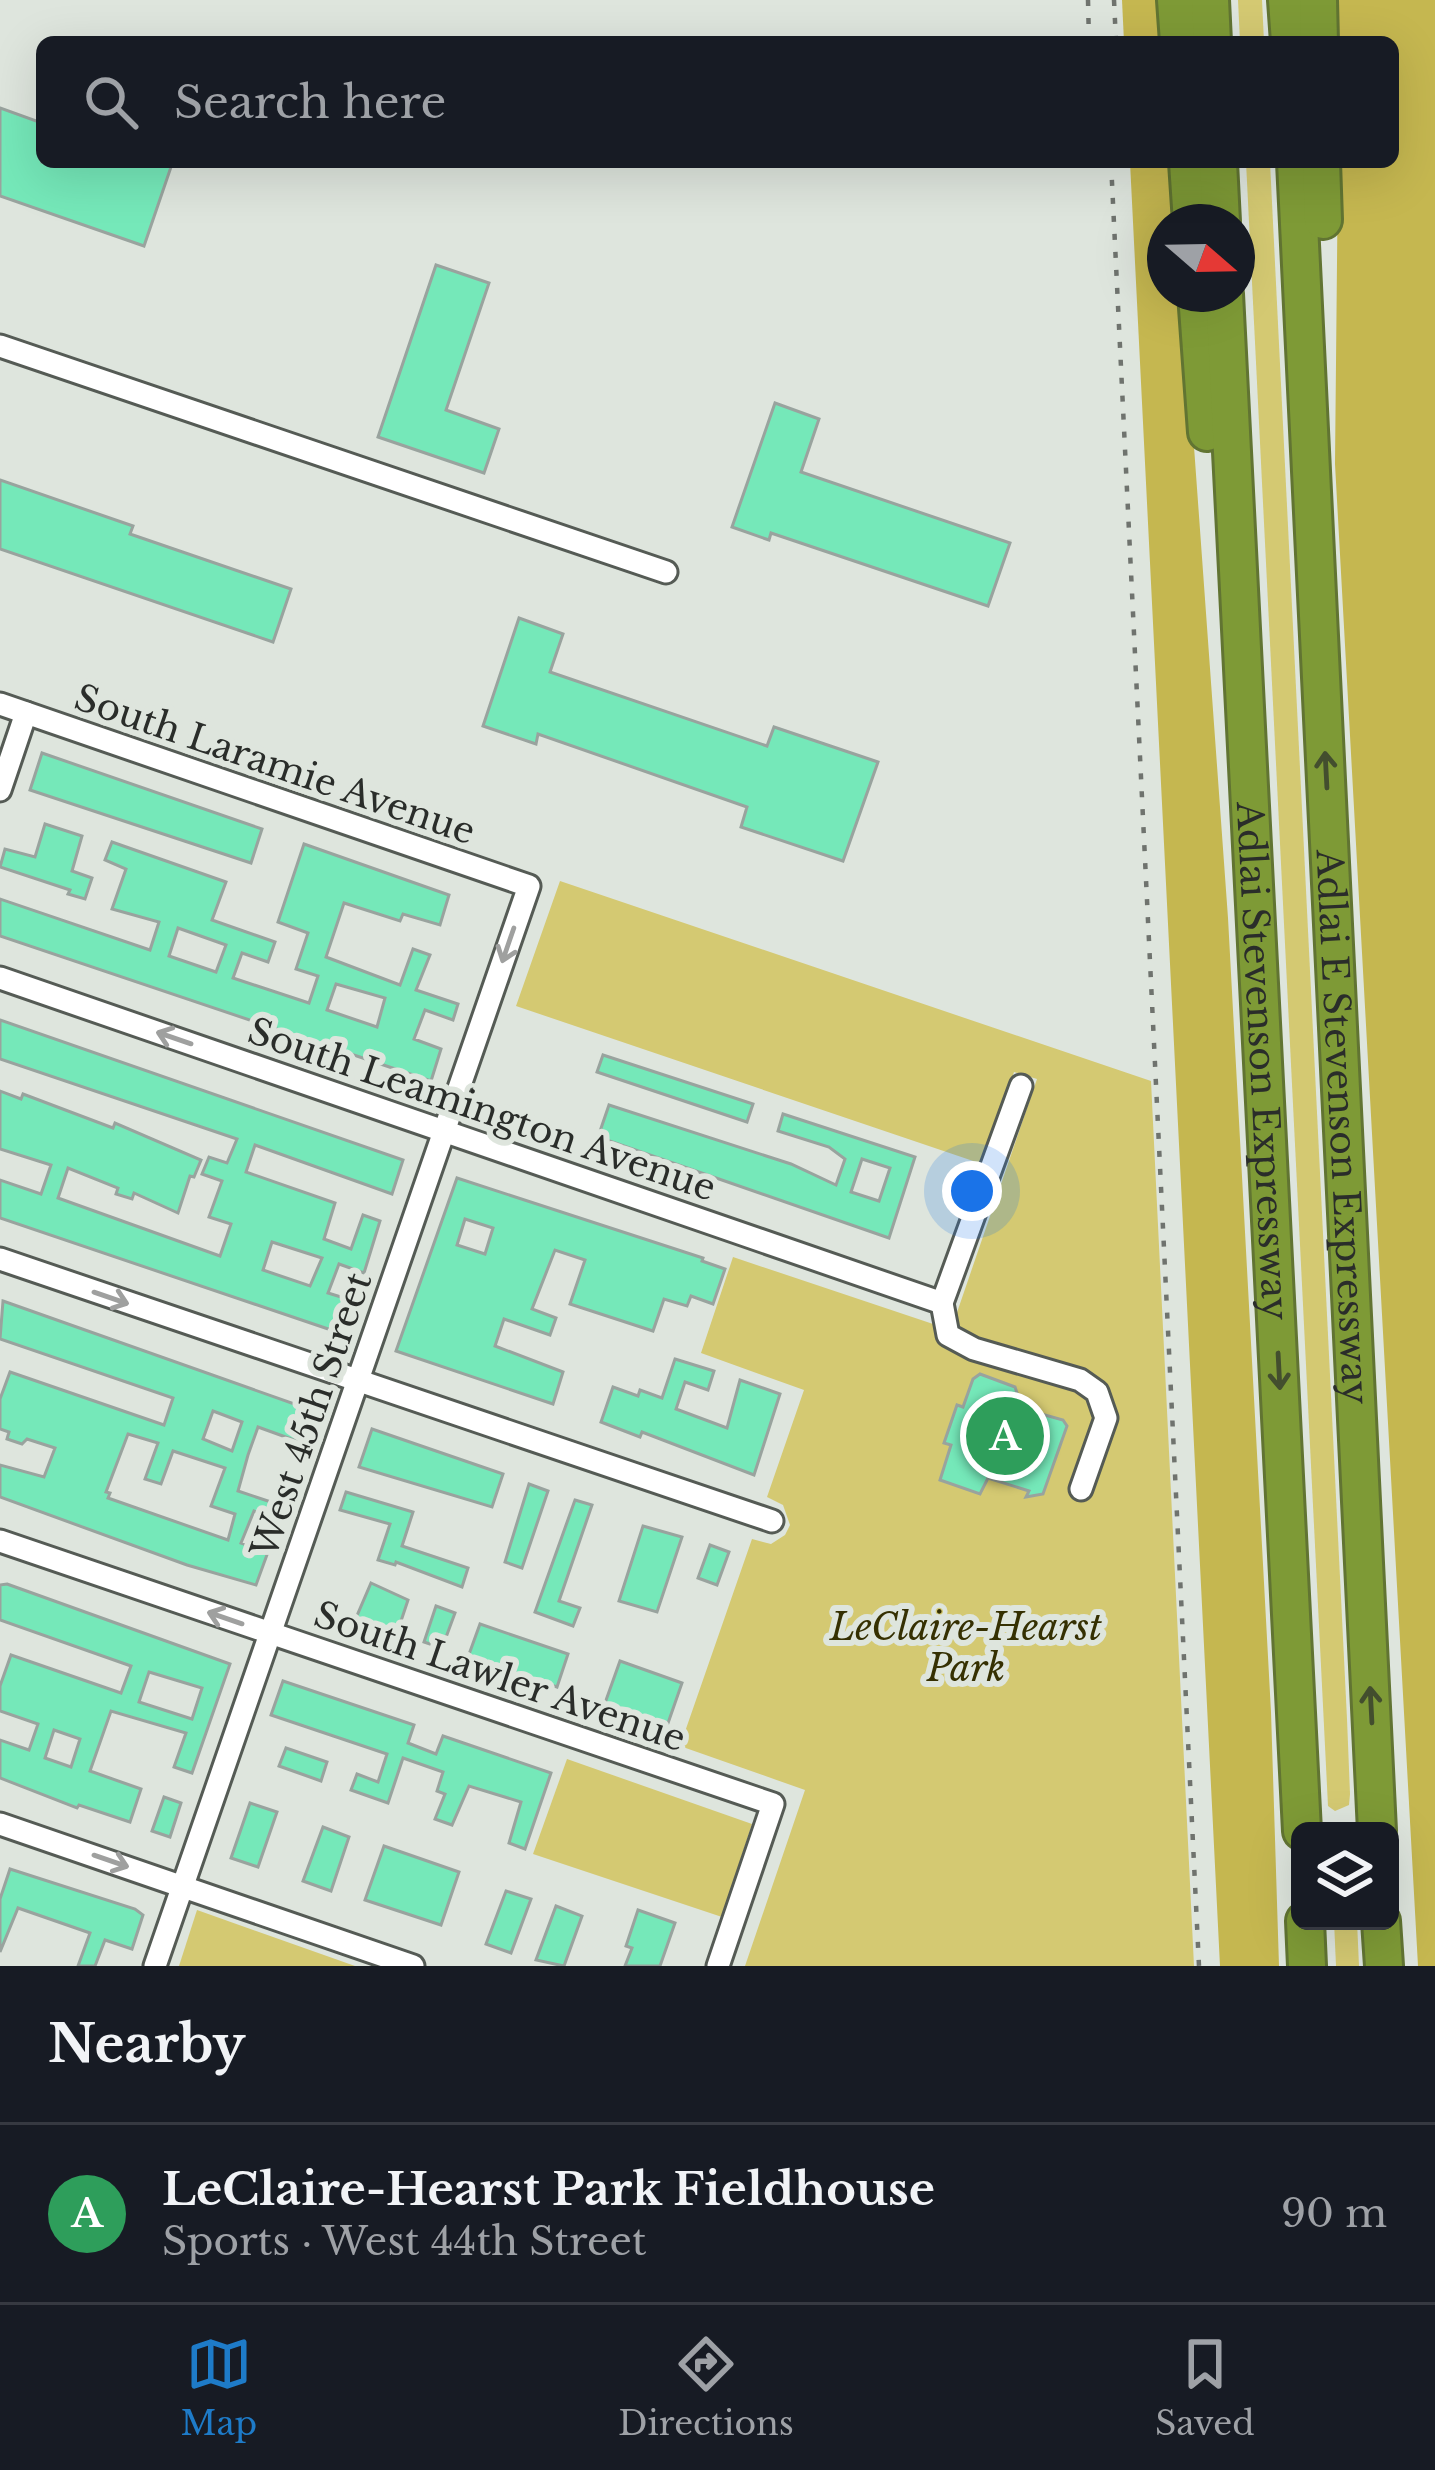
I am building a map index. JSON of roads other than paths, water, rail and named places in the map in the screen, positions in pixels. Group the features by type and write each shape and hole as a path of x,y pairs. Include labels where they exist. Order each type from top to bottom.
{"highway":[{"path":"1176,0 1179,36"},
{"path":"1210,0 1212,36"},
{"path":"1287,0 1289,36"},
{"path":"1318,0 1319,36"},
{"path":"1188,168 1191,204"},
{"path":"1218,168 1220,204"},
{"path":"1296,168 1310,434"},
{"path":"1310,434 1323,232 1321,168"},
{"path":"1198,312 1222,649 1251,835"},
{"name":"Adlai Stevenson Expressway","path":"1225,312 1302,1822"},
{"name":"Adlai E Stevenson Expressway","path":"1310,434 1376,1822"},
{"path":"1305,1930 1307,1966"}],"street":[{"path":"0,346 666,572"},
{"name":"South Laramie Avenue","path":"0,704 529,886"},
{"path":"0,790 26,713"},
{"name":"West 45th Street","path":"155,1966 529,886"},
{"name":"South Leamington Avenue","path":"0,978 942,1303"},
{"path":"1021,1086 942,1303 948,1335 974,1349 1080,1380 1097,1392 1106,1418 1081,1489"},
{"path":"0,1259 764,1519"},
{"name":"South Lawler Avenue","path":"0,1541 773,1804 718,1966"},
{"path":"0,1823 183,1886 371,1959 413,1966"}],"railway":[{"path":"1088,0 1089,36"},
{"path":"1114,0 1116,36"},
{"path":"1111,168 1199,1966"}],"place":[{"name":"LeClaire-Hearst Park Fieldhouse","path":"1005,1436"}],"park label":[{"name":"LeClaire-Hearst Park","path":"966,1648"}]}
